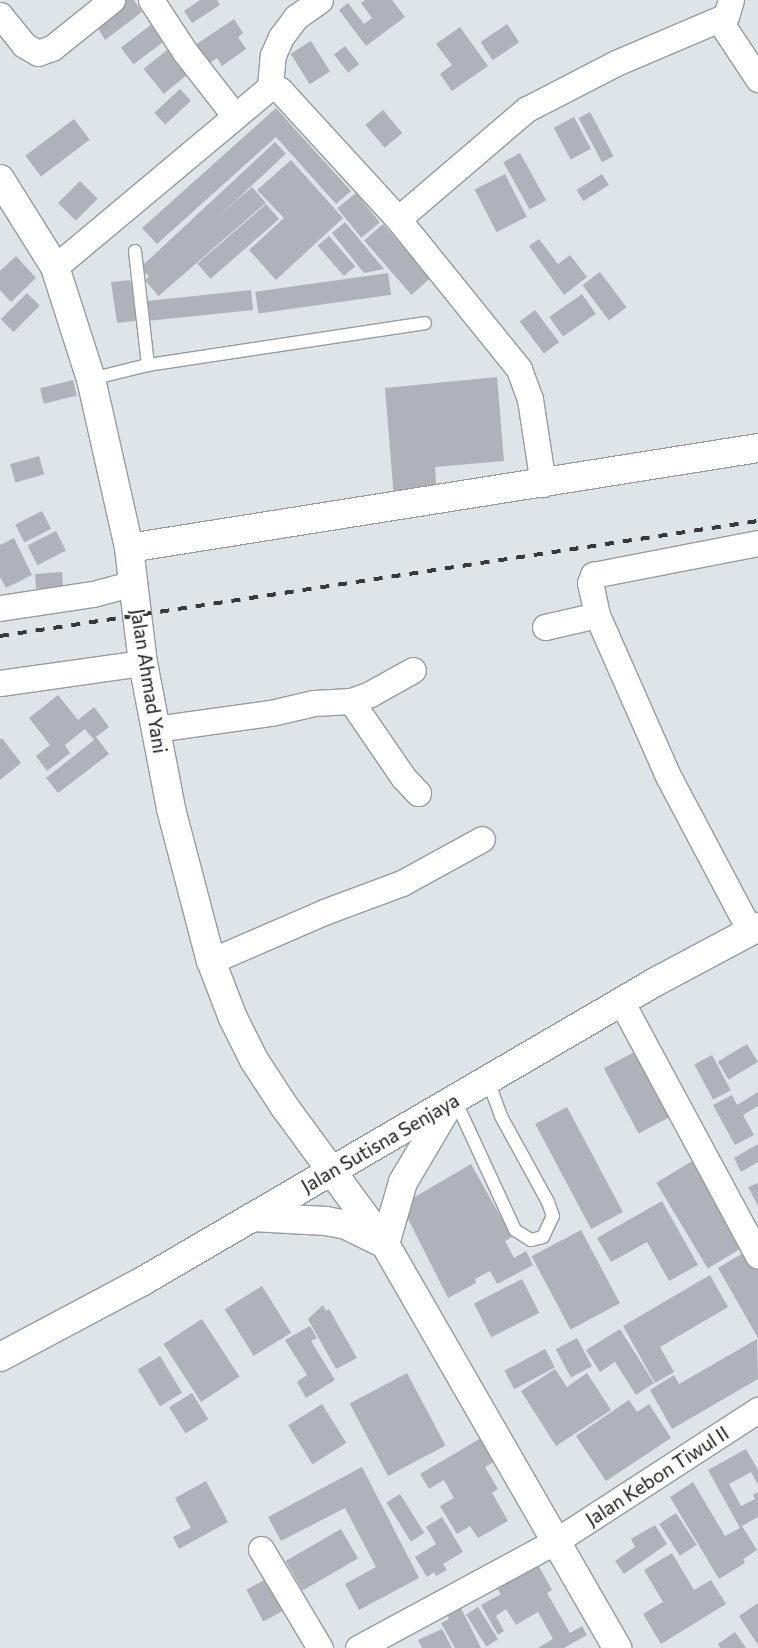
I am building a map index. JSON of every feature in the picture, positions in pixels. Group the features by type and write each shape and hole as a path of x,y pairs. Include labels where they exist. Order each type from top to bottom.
{"street":[{"path":"0,15 24,45 38,53 52,48 112,0"},
{"path":"151,0 185,52 234,115"},
{"path":"55,267 270,86 273,55 281,37 296,17 320,0"},
{"path":"398,219 475,151 544,98 725,10 758,79"},
{"path":"270,86 280,90 398,219 522,374 532,408 543,484"},
{"name":"Jalan Ahmad Yani","path":"0,180 55,267 91,379 129,548 142,650 171,809 211,961 233,1018 254,1060 385,1244 617,1648"},
{"path":"129,548 543,484 758,448"},
{"path":"754,929 668,776 597,614 590,583 593,575 758,543"},
{"path":"0,608 93,594 134,582"},
{"path":"545,627 597,614"},
{"path":"0,683 142,650"},
{"path":"155,729 271,713 314,702 351,701 413,670"},
{"path":"351,701 403,777 418,793"},
{"path":"211,961 324,912 402,884 482,839"},
{"name":"Jalan Sutisna Senjaya","path":"2,1352 144,1281 331,1169 754,929"},
{"path":"622,1003 758,1256"},
{"path":"252,1217 326,1221 346,1225 385,1244 403,1182 452,1102"},
{"name":"Jalan Kebon Tiwul II","path":"358,1648 556,1541 758,1410"},
{"path":"261,1549 320,1648"}],"lane":[{"path":"135,251 148,366"},
{"path":"91,379 148,366 425,323"},
{"path":"452,1102 515,1230 520,1236 531,1240 544,1237 553,1216 548,1202 501,1116 488,1081"}],"building":[{"path":"114,0 134,0 142,12 105,40 93,20"},
{"path":"200,0 217,0 220,5 192,23 184,11"},
{"path":"365,0 392,0 405,17 366,46 339,10 348,3 364,24 372,18 361,3"},
{"path":"234,19 243,33 238,37 246,49 222,66 217,58 205,66 192,47"},
{"path":"156,21 169,38 133,64 121,47"},
{"path":"507,24 519,42 493,60 480,42"},
{"path":"460,27 488,66 452,91 440,74 452,65 436,44"},
{"path":"311,41 330,72 310,84 291,54"},
{"path":"345,46 359,64 348,73 334,55"},
{"path":"167,50 187,75 164,94 144,69"},
{"path":"180,89 191,101 165,125 154,113"},
{"path":"276,108 351,191 336,204 276,137 157,244 142,228"},
{"path":"383,110 402,133 385,148 365,125"},
{"path":"590,112 613,156 602,162 579,118"},
{"path":"574,117 591,149 571,160 554,128"},
{"path":"74,119 90,140 41,176 25,156"},
{"path":"275,142 286,154 151,279 140,267"},
{"path":"520,153 546,200 530,209 503,162"},
{"path":"291,160 343,218 276,280 249,250 284,218 257,190"},
{"path":"505,174 527,217 496,232 475,189"},
{"path":"602,174 609,185 583,201 577,190"},
{"path":"80,181 98,199 76,221 58,203"},
{"path":"252,187 266,203 159,296 145,280"},
{"path":"356,193 380,223 361,238 337,208"},
{"path":"266,204 279,219 210,279 197,264"},
{"path":"345,222 384,269 364,273 332,233"},
{"path":"383,224 430,278 411,295 364,240"},
{"path":"329,236 355,266 344,276 318,246"},
{"path":"539,239 558,264 570,255 587,277 564,295 529,246"},
{"path":"16,256 36,278 11,302 0,290 0,271"},
{"path":"600,272 626,307 609,320 582,285"},
{"path":"388,273 391,295 258,313 255,292"},
{"path":"130,280 141,320 117,323 111,282"},
{"path":"251,290 253,310 145,321 143,301"},
{"path":"27,293 40,306 14,332 1,319"},
{"path":"582,294 596,314 563,337 549,317"},
{"path":"535,310 559,342 544,353 520,321"},
{"path":"497,377 504,461 435,467 437,495 394,499 385,388"},
{"path":"73,380 77,396 44,404 40,388"},
{"path":"39,456 44,474 15,483 10,464"},
{"path":"42,511 51,529 24,542 15,525"},
{"path":"56,531 66,551 37,565 27,546"},
{"path":"14,538 32,575 6,588 0,577 0,545"},
{"path":"62,572 63,587 36,589 35,574"},
{"path":"58,695 78,720 94,707 109,727 96,737 109,754 58,793 46,778 94,740 85,729 65,745 70,753 47,771 36,756 50,745 29,718"},
{"path":"2,738 21,763 0,780 0,740"},
{"path":"747,1044 758,1062 729,1080 718,1062"},
{"path":"640,1049 675,1114 639,1134 604,1068"},
{"path":"712,1055 731,1090 713,1100 694,1064"},
{"path":"758,1092 758,1106 743,1115 754,1135 735,1145 713,1105 732,1095 737,1105"},
{"path":"567,1107 623,1212 591,1229 535,1124"},
{"path":"758,1144 758,1162 741,1172 734,1158"},
{"path":"694,1160 746,1246 708,1268 656,1183"},
{"path":"471,1164 512,1237 505,1241 514,1258 526,1251 533,1265 497,1284 490,1271 475,1279 476,1283 448,1298 401,1205"},
{"path":"758,1183 758,1206 748,1187"},
{"path":"662,1201 698,1265 669,1281 647,1242 611,1262 597,1238"},
{"path":"581,1230 620,1303 571,1330 532,1256"},
{"path":"748,1250 758,1267 758,1338 718,1268"},
{"path":"710,1275 728,1307 660,1347 674,1372 655,1383 623,1326"},
{"path":"522,1279 539,1313 491,1337 474,1304"},
{"path":"262,1286 291,1333 254,1356 225,1309"},
{"path":"323,1305 326,1311 329,1309 357,1358 336,1369 308,1319"},
{"path":"202,1319 240,1377 201,1402 163,1344"},
{"path":"310,1326 317,1338 311,1341 335,1380 306,1398 297,1382 307,1375 285,1340"},
{"path":"620,1329 654,1383 636,1395 615,1362 600,1372 586,1350"},
{"path":"577,1338 592,1366 571,1378 556,1349"},
{"path":"757,1339 758,1379 672,1429 650,1390 674,1375 679,1384"},
{"path":"545,1349 555,1368 514,1389 504,1371"},
{"path":"160,1356 182,1393 160,1406 138,1369"},
{"path":"555,1369 567,1387 587,1373 611,1410 556,1446 521,1391"},
{"path":"407,1373 445,1445 388,1476 350,1404"},
{"path":"192,1393 208,1419 186,1434 169,1407"},
{"path":"629,1400 637,1412 649,1404 671,1438 606,1481 576,1436"},
{"path":"322,1404 346,1443 312,1464 288,1425"},
{"path":"481,1438 494,1462 485,1467 498,1489 492,1493 508,1521 478,1538 470,1526 457,1534 440,1506 454,1498 444,1480 429,1489 420,1474"},
{"path":"746,1449 758,1470 758,1485 751,1472 729,1484 741,1506 755,1499 753,1495 758,1492 758,1517 742,1526 757,1550 743,1559 745,1563 719,1579 670,1497 693,1482 725,1536 740,1528 708,1470"},
{"path":"362,1467 419,1578 359,1610 345,1584 376,1567 345,1508 281,1541 268,1517"},
{"path":"206,1481 228,1522 179,1549 173,1537 191,1528 175,1498"},
{"path":"400,1494 424,1533 411,1541 386,1502"},
{"path":"676,1513 697,1545 680,1556 659,1524"},
{"path":"442,1517 463,1552 443,1564 447,1570 436,1576 434,1572 427,1577 415,1557 436,1544 426,1527"},
{"path":"655,1525 667,1544 624,1574 615,1561 635,1547 631,1539"},
{"path":"341,1529 358,1558 303,1590 286,1561"},
{"path":"672,1553 694,1590 711,1580 726,1604 661,1644 643,1614 663,1602 644,1570"},
{"path":"537,1563 552,1590 547,1593 570,1633 582,1626 587,1635 564,1648 538,1648 553,1639 538,1612 516,1625 506,1609 496,1616 504,1631 498,1635 481,1605 501,1594 496,1587"},
{"path":"272,1576 289,1608 263,1621 246,1590"},
{"path":"758,1603 758,1645 739,1616"},
{"path":"460,1606 481,1648 455,1648 441,1623 449,1619 446,1613"},
{"path":"478,1607 498,1639 486,1647 466,1614"},
{"path":"442,1629 452,1648 422,1648 418,1640"},
{"path":"735,1632 746,1648 720,1648 718,1644"}],"railway":[{"path":"0,636 758,521"}]}
